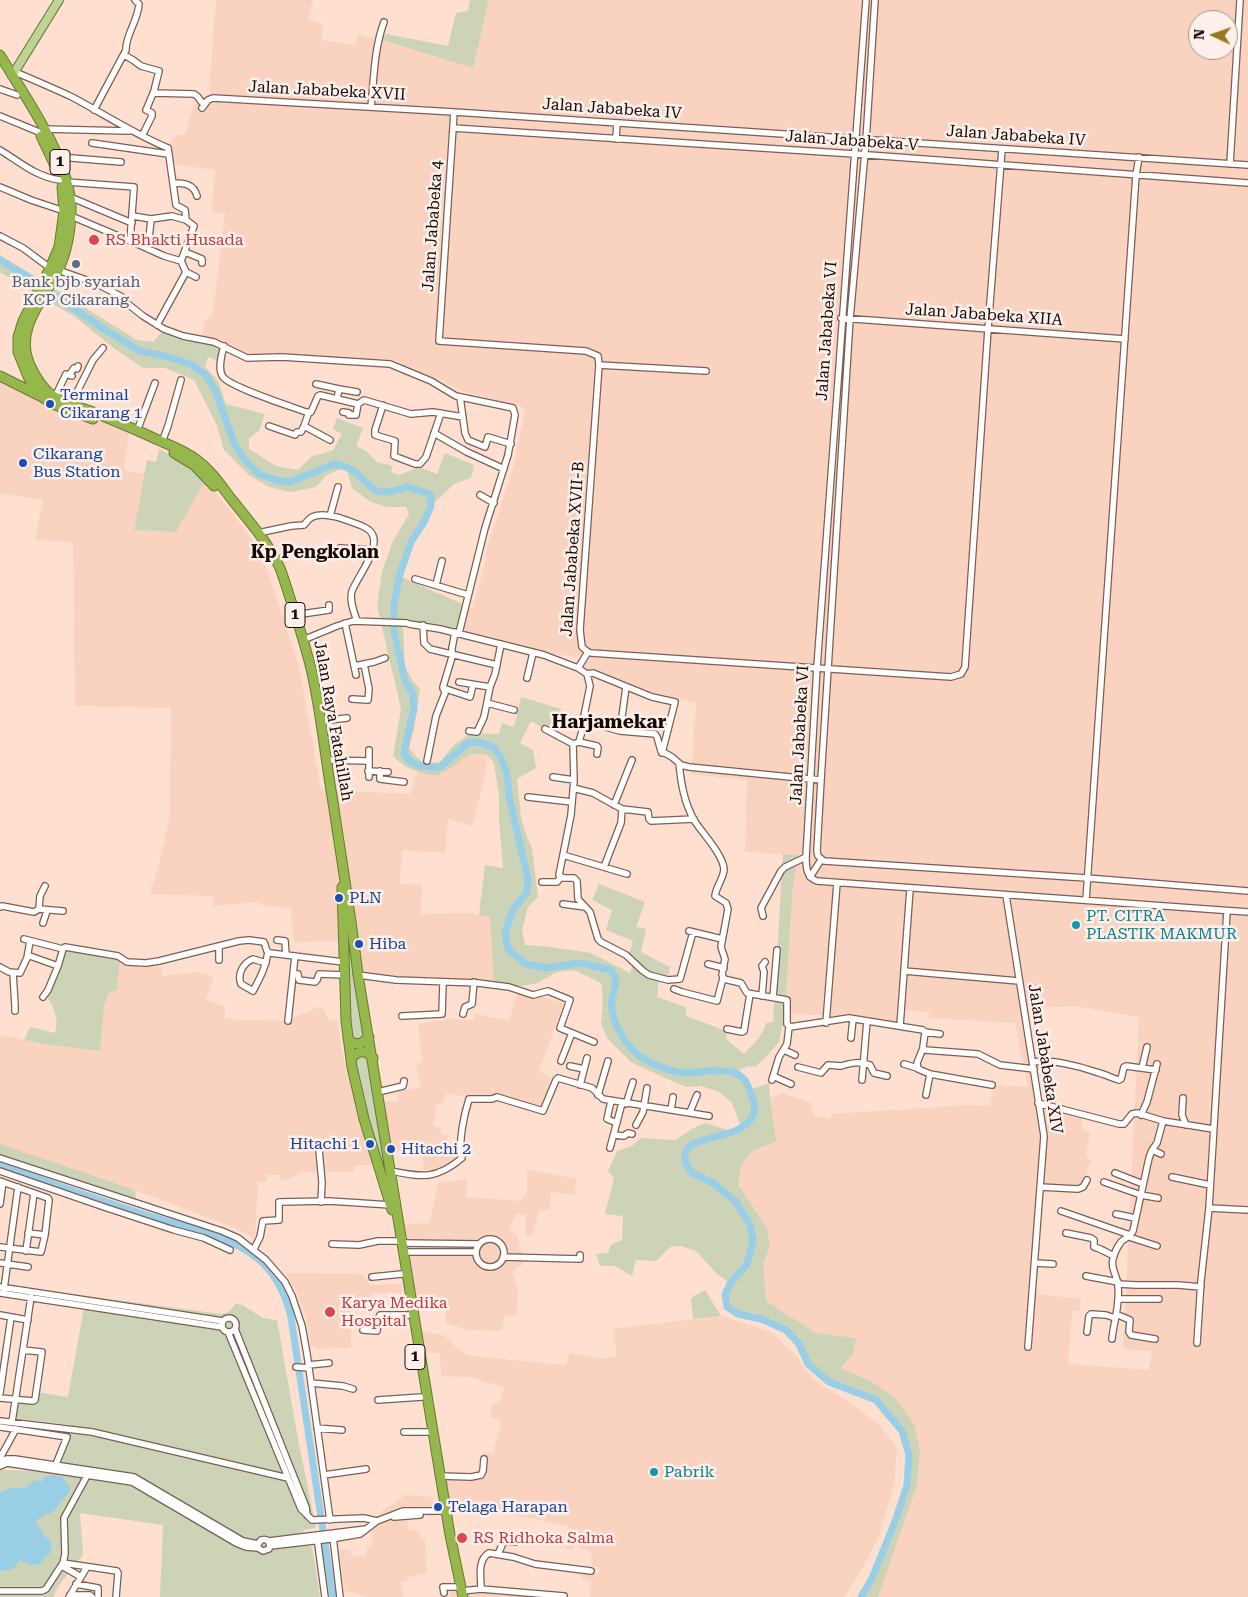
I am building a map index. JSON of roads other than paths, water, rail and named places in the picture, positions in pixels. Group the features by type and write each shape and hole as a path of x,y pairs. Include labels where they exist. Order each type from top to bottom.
{"highway":[{"name":"1","path":"0,55 14,74 42,130 70,197 67,214 66,249 18,337 18,352 25,371 49,396"},
{"name":"1","path":"0,66 17,95 59,157 67,214"},
{"name":"1","path":"29,315 25,338 26,352 36,376 49,396"},
{"path":"15,383 25,371"},
{"name":"1","path":"0,376 24,389 49,396"},
{"name":"Jalan Raya Fatahillah","path":"49,396 137,430 188,454 203,465 212,473 258,533 280,568 312,674 327,760 330,800 341,882 343,962 351,1060"},
{"name":"Jalan Raya Fatahillah","path":"49,396 53,404 144,439 184,459 202,472 241,518 274,570 298,642 310,694 352,923 358,975 373,1058"},
{"path":"348,1039 353,1043 360,1044 369,1038"},
{"path":"351,1060 352,1056 359,1052 367,1053 373,1058"},
{"name":"1","path":"373,1058 416,1343 460,1593"},
{"name":"1","path":"351,1060 357,1092 401,1245 402,1274 416,1343 436,1512 460,1593"}],"main road":[{"path":"14,74 59,0"}],"street":[{"path":"94,110 124,55 127,40 138,11 139,4 135,0"},
{"name":"Jalan Jababeka VI","path":"810,877 806,857 817,667 866,0"},
{"name":"Jalan Jababeka VI","path":"821,860 817,851 828,668 850,318 866,141 875,0"},
{"path":"1230,164 1240,0"},
{"path":"371,107 376,50 379,33 384,22"},
{"path":"124,55 141,66 159,71 146,110 152,113 152,116 142,136"},
{"path":"14,74 43,83 131,131 168,148 176,205 186,210 186,220"},
{"path":"0,89 17,95"},
{"name":"Jalan Jababeka XVII","path":"153,93 192,93 197,96 203,106 208,100 213,98 454,112"},
{"name":"Jalan Jababeka IV","path":"454,112 1248,165"},
{"name":"Jalan Jababeka 4","path":"454,112 439,341 586,351 598,356 599,365"},
{"path":"0,116 42,130 131,131"},
{"path":"616,139 617,123"},
{"name":"Jalan Jababeka V","path":"453,128 855,154 1248,183"},
{"path":"92,143 168,154"},
{"path":"0,150 45,177 63,181 134,186 130,241"},
{"path":"988,329 1002,150"},
{"path":"59,157 120,162"},
{"path":"1087,898 1136,176 1139,158"},
{"path":"174,183 190,185 197,196"},
{"path":"0,187 180,262 186,272 196,277"},
{"path":"70,197 132,220 172,216 186,220 194,226 180,262"},
{"path":"148,249 151,219"},
{"path":"0,236 24,248 54,269 110,290 122,297 131,307 164,330 178,335 214,342 247,358 282,357 390,364 460,397 513,408 515,415 511,444 485,528 452,648 443,688 445,693 434,723 427,761"},
{"path":"185,252 202,259 202,263"},
{"path":"156,324 186,272"},
{"name":"Jalan Jababeka XIIA","path":"842,318 1125,339"},
{"name":"Jalan Jababeka XVII-B","path":"599,365 580,630 582,647 588,652 951,677 961,674 965,667 988,329"},
{"path":"224,346 220,368 225,378 242,388 309,412"},
{"path":"71,404 93,360 103,348"},
{"path":"599,365 706,371"},
{"path":"49,396 66,374 71,376 74,368 77,369 78,366"},
{"path":"162,442 181,380"},
{"path":"137,430 155,383"},
{"path":"316,384 357,392"},
{"path":"337,399 339,389"},
{"path":"269,426 295,435 297,432 301,432 309,412 311,412 319,396 358,404"},
{"path":"460,397 465,433 471,442 485,447 488,437 511,444"},
{"path":"343,412 349,413 352,416 356,415 358,404 364,400 411,414 433,412 462,417"},
{"path":"383,405 374,434 395,441 394,457 416,464 420,464 426,457 441,413"},
{"path":"304,426 330,440"},
{"path":"434,433 467,452 504,469"},
{"path":"330,516 338,487"},
{"path":"480,495 494,503"},
{"path":"258,533 304,525 312,517 330,516 344,519 370,531 374,539 372,550 366,566 352,591 352,601 357,621"},
{"path":"340,548 372,550"},
{"path":"436,585 442,561"},
{"path":"415,578 468,595"},
{"path":"295,614 328,610 329,605"},
{"path":"303,640 345,623 357,621 423,625 553,658 578,668 587,674 593,673 656,699 675,702 662,753"},
{"path":"345,623 356,675"},
{"path":"423,625 423,640 426,647 497,665"},
{"path":"470,732 478,732 484,717 501,644"},
{"path":"578,668 588,652"},
{"path":"527,678 533,653"},
{"path":"354,666 385,658"},
{"path":"352,699 368,700 364,664"},
{"path":"561,877 559,871 570,822 576,743 585,720 584,716 590,690 587,674"},
{"path":"459,682 490,687"},
{"path":"443,688 470,697 472,684"},
{"path":"620,731 626,686"},
{"path":"488,703 514,710"},
{"path":"320,720 347,718"},
{"path":"585,720 620,731 655,734 662,753 672,757 679,763 694,768 821,780"},
{"path":"545,729 576,743 597,746 597,754"},
{"path":"369,750 369,774 388,772"},
{"path":"327,760 368,761"},
{"path":"614,805 632,760"},
{"path":"674,989 717,1000 723,978 724,957 721,947 728,907 726,903 716,898 715,893 724,868 712,843 694,818 683,790 679,763"},
{"path":"380,772 380,779 404,782"},
{"path":"553,777 574,780"},
{"path":"573,788 593,793 622,809 648,812 649,820 651,821 694,818"},
{"path":"528,797 572,802"},
{"path":"604,867 621,823 622,809"},
{"path":"563,855 627,874"},
{"path":"763,916 761,908 781,871 785,867 806,857"},
{"path":"1248,891 821,860 810,877 814,881 910,889 1087,898 1248,912"},
{"path":"561,877 574,878 577,881 578,899 592,916 598,939 626,955 643,971 657,978 680,979 691,931 722,939"},
{"path":"542,882 557,882 561,877"},
{"path":"826,1023 837,883"},
{"path":"39,909 40,896 45,886"},
{"path":"900,1026 910,889"},
{"name":"Jalan Jababeka XIV","path":"1006,895 1044,1140 1028,1347"},
{"path":"563,904 585,907"},
{"path":"0,907 34,912 39,909 63,911"},
{"path":"43,923 47,910"},
{"path":"1197,1343 1209,1208 1227,911"},
{"path":"0,967 13,973 20,973 27,958 27,940 62,949 66,947 118,956 126,962 146,963 244,940 262,941 268,952 266,963 261,978 253,991 241,984 239,975 245,963 253,959 266,963"},
{"path":"278,940 285,941 286,955"},
{"path":"219,946 220,960"},
{"path":"43,996 48,990 58,966 62,949"},
{"path":"774,998 777,950"},
{"path":"268,952 343,962"},
{"path":"27,958 32,956 58,966"},
{"path":"288,1021 295,956"},
{"path":"762,996 764,972 762,966 764,962"},
{"path":"708,964 724,968"},
{"path":"904,971 1019,981"},
{"path":"13,973 16,1006 14,1011"},
{"path":"293,974 298,974 299,980 313,982 317,980 319,974 344,975"},
{"path":"358,975 443,983 474,982 509,988 534,996 548,992 570,1000 560,1027 561,1029 594,1042"},
{"path":"723,978 741,984 746,992 750,994 785,998 788,1000 787,1024 789,1027 787,1041 772,1078 791,1084"},
{"path":"463,1014 464,1008 472,1004 474,982"},
{"path":"402,1016 442,1014 443,983"},
{"path":"727,1029 744,1031 750,994"},
{"path":"851,1038 853,1019"},
{"path":"789,1027 853,1019 940,1034"},
{"path":"862,1080 867,1021"},
{"path":"917,1068 923,1048 925,1032"},
{"path":"561,1061 572,1033"},
{"path":"1142,1068 1147,1047"},
{"path":"923,1048 925,1050 978,1054 1000,1065 1034,1069"},
{"path":"784,1050 795,1055"},
{"path":"580,1085 587,1058"},
{"path":"1033,1062 1044,1060 1096,1072 1120,1080 1126,1066 1156,1067 1147,1102 1141,1114"},
{"path":"598,1095 608,1061"},
{"path":"798,1067 819,1073 828,1065 840,1066 848,1063 863,1063 870,1065 874,1073 887,1076"},
{"path":"904,1064 930,1074 992,1085"},
{"path":"570,1066 584,1069"},
{"path":"926,1095 930,1074"},
{"path":"391,1170 415,1175 441,1173 462,1158 460,1140 468,1101 471,1099 492,1100 497,1097 543,1111 557,1078 593,1089 602,1099 709,1116"},
{"path":"378,1092 403,1086 404,1082"},
{"path":"610,1148 617,1123 633,1082"},
{"path":"636,1124 643,1112 647,1088"},
{"path":"690,1112 697,1095"},
{"path":"671,1110 673,1097"},
{"path":"1183,1098 1182,1114 1186,1125"},
{"path":"611,1101 607,1119 617,1123"},
{"path":"1038,1103 1119,1124 1124,1124 1132,1114 1141,1114 1163,1121 1213,1129"},
{"path":"1112,1339 1119,1299 1118,1283 1112,1265 1114,1256 1121,1242 1130,1236 1133,1231 1152,1150 1157,1144 1163,1121"},
{"path":"614,1135 624,1136 628,1133 632,1134"},
{"path":"318,1150 322,1182 321,1202"},
{"path":"1152,1150 1160,1154"},
{"path":"0,1158 238,1238 271,1264 285,1282 302,1326 302,1367 311,1383 324,1475 328,1520"},
{"path":"0,1171 76,1198 204,1238 230,1250"},
{"path":"1115,1173 1143,1184"},
{"path":"1172,1177 1210,1185"},
{"path":"1040,1187 1078,1189 1083,1187 1088,1180"},
{"path":"0,1204 2,1182 49,1198 45,1235 40,1252 0,1247"},
{"path":"1104,1182 1140,1195 1158,1198"},
{"path":"2,1290 10,1249 18,1187"},
{"path":"26,1251 34,1193"},
{"path":"254,1250 260,1237 263,1221 279,1220 279,1202 391,1205"},
{"path":"1209,1208 1248,1210"},
{"path":"1062,1210 1157,1246"},
{"path":"1116,1214 1135,1218"},
{"path":"28,1233 45,1235"},
{"path":"1066,1233 1093,1239 1094,1247 1114,1256"},
{"path":"486,1239 495,1240 502,1246 503,1256 498,1264 493,1267 487,1267 479,1263 476,1258 476,1252 479,1244 486,1239"},
{"path":"332,1244 359,1245 378,1241 424,1252 476,1252"},
{"path":"401,1245 424,1243 479,1244"},
{"path":"424,1243 424,1252"},
{"path":"580,1255 580,1258 503,1256 580,1255"},
{"path":"0,1263 28,1267"},
{"path":"1035,1263 1053,1264"},
{"path":"372,1277 402,1274"},
{"path":"1086,1276 1118,1283 1201,1286"},
{"path":"2,1290 31,1297 223,1324 230,1318 233,1319 237,1326 235,1329 306,1506 307,1515"},
{"path":"2,1290 223,1324"},
{"path":"12,1422 31,1297"},
{"path":"1119,1299 1159,1299"},
{"path":"0,1315 28,1320"},
{"path":"363,1330 377,1331 380,1315 409,1315"},
{"path":"1087,1332 1090,1315 1116,1316 1130,1320 1129,1332 1131,1335 1156,1339"},
{"path":"0,1393 12,1317"},
{"path":"223,1324 224,1331 228,1332 301,1509 310,1520 316,1521 364,1518 377,1521"},
{"path":"228,1332 235,1329"},
{"path":"0,1398 34,1401 42,1352 23,1350"},
{"path":"302,1367 329,1364"},
{"path":"311,1383 343,1386 353,1389"},
{"path":"378,1400 422,1398"},
{"path":"0,1421 92,1432 288,1478"},
{"path":"0,1427 67,1437 54,1468"},
{"path":"318,1428 342,1430"},
{"path":"16,1429 0,1459 15,1459 54,1468"},
{"path":"404,1432 428,1432"},
{"path":"440,1476 471,1477 481,1475 484,1459"},
{"path":"0,1465 7,1463 133,1479 243,1542 258,1546 263,1551 266,1551 269,1544"},
{"path":"324,1475 366,1469"},
{"path":"0,1591 44,1590 62,1565 65,1554 63,1521 89,1473"},
{"path":"269,1544 360,1534 377,1521 385,1518 436,1512"},
{"path":"332,1536 340,1597"},
{"path":"318,1538 326,1597"},
{"path":"258,1546 264,1539 269,1544"},
{"path":"498,1554 504,1541 515,1542"},
{"path":"481,1589 482,1560 487,1554 498,1554 535,1564 590,1571"},
{"path":"62,1565 118,1572 116,1597"},
{"path":"62,1565 81,1576"},
{"path":"69,1596 87,1567"},
{"path":"76,1584 98,1588 98,1597"},
{"path":"444,1593 443,1588 460,1593 481,1589 564,1596"},
{"path":"69,1596 90,1595 92,1597"}],"water":[{"path":"53,1475 62,1477 70,1488 68,1494 54,1511 35,1521 52,1545 50,1553 43,1561 37,1564 29,1564 20,1560 13,1569 0,1571 0,1493 9,1488 25,1488 35,1480 42,1482 44,1477"}],"waterway":[{"path":"0,260 31,279"},
{"path":"52,294 140,351 190,364 206,375 216,392 234,443 244,459 259,474 276,480 290,482 334,464 355,472 376,491 390,492 407,487 430,494 431,506 424,522 411,542 399,577 394,606 394,631 405,681 413,694 414,709 404,753 408,760 417,765 440,767 468,743 476,742 493,747 501,758 507,774 509,796 528,879 527,892 513,910 505,933 508,949 526,964 545,968 581,963 611,970 616,981 612,999 615,1021 626,1042 640,1057 677,1072 730,1072 738,1074 747,1083 754,1105 754,1114 751,1119 739,1129 699,1141 691,1146 685,1153 685,1162 692,1173 713,1183 735,1201 750,1224 753,1241 747,1264 730,1284 725,1294 727,1307 738,1314 761,1319 786,1330 799,1344 808,1364 829,1382 876,1400 902,1431 909,1455 907,1485 896,1519 872,1578 861,1597"},
{"path":"0,1164 105,1202 217,1236 245,1250 257,1258 269,1270 283,1293 291,1317 333,1597"}],"place":[{"name":"RS Bhakti Husada","path":"94,240"},
{"name":"Bank bjb syariah KCP Cikarang","path":"76,264"},
{"name":"Terminal Cikarang 1","path":"50,404"},
{"name":"Cikarang Bus Station","path":"23,463"},
{"name":"PLN","path":"339,898"},
{"name":"PT. CITRA PLASTIK MAKMUR","path":"1076,925"},
{"name":"Hiba","path":"359,944"},
{"name":"Hitachi 1","path":"370,1144"},
{"name":"Hitachi 2","path":"391,1149"},
{"name":"Karya Medika Hospital","path":"330,1312"},
{"name":"Pabrik","path":"654,1472"},
{"name":"Telaga Harapan","path":"438,1507"},
{"name":"RS Ridhoka Salma","path":"462,1538"}],"district":[{"name":"Kp Pengkolan","path":"315,553"},
{"name":"Harjamekar","path":"609,722"}]}
